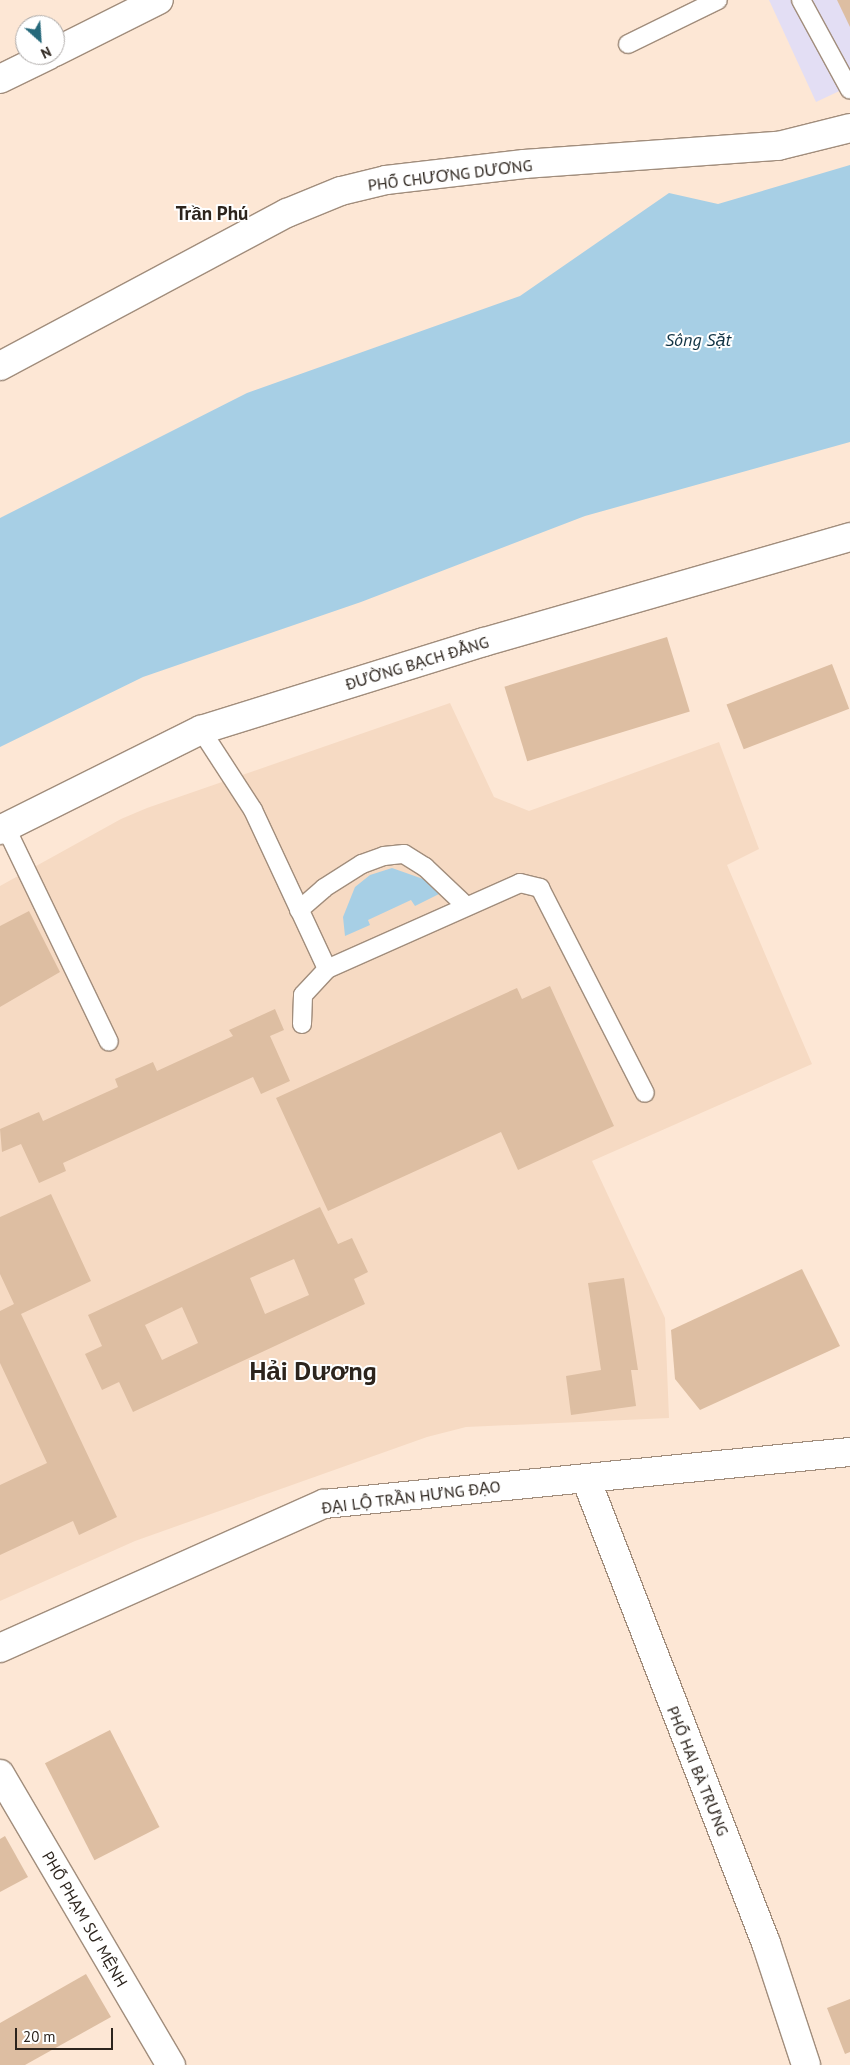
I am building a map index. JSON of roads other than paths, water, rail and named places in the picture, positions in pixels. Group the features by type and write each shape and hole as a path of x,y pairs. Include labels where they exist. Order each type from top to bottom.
{"street":[{"path":"65,47 159,0"},
{"path":"0,79 29,65"},
{"name":"PHỐ CHƯƠNG DƯƠNG","path":"0,366 287,214 341,191 386,180 524,164 778,146 850,128"},
{"name":"ĐƯỜNG BẠCH ĐẰNG","path":"3,829 201,730 484,642 850,537"},
{"name":"ĐẠI LỘ TRẦN HƯNG ĐẠO","path":"0,1648 324,1504 850,1452"},
{"name":"PHỐ HAI BÀ TRƯNG","path":"586,1479 766,1943 806,2065"},
{"name":"PHỐ PHẠM SƯ MỆNH","path":"0,1774 171,2065"}],"lane":[{"path":"628,44 718,0"},
{"path":"801,0 850,90"},
{"path":"201,730 253,810 327,969"},
{"path":"3,829 109,1042"},
{"path":"299,910 324,888 362,864 384,856 404,854 425,867 465,905"},
{"path":"302,1024 303,995 327,969 465,905 520,883 540,888 645,1093"}],"water":[{"name":"Sông Sặt","path":"850,165 850,442 585,516 361,602 143,677 0,747 0,518 247,393 520,296 669,193 718,204"},
{"path":"392,868 426,880 439,894 415,906 411,900 368,920 370,925 345,936 343,917 355,887 370,875"}],"district":[{"name":"Trần Phú","path":"212,214"},
{"name":"Hải Dương","path":"313,1371"}]}
